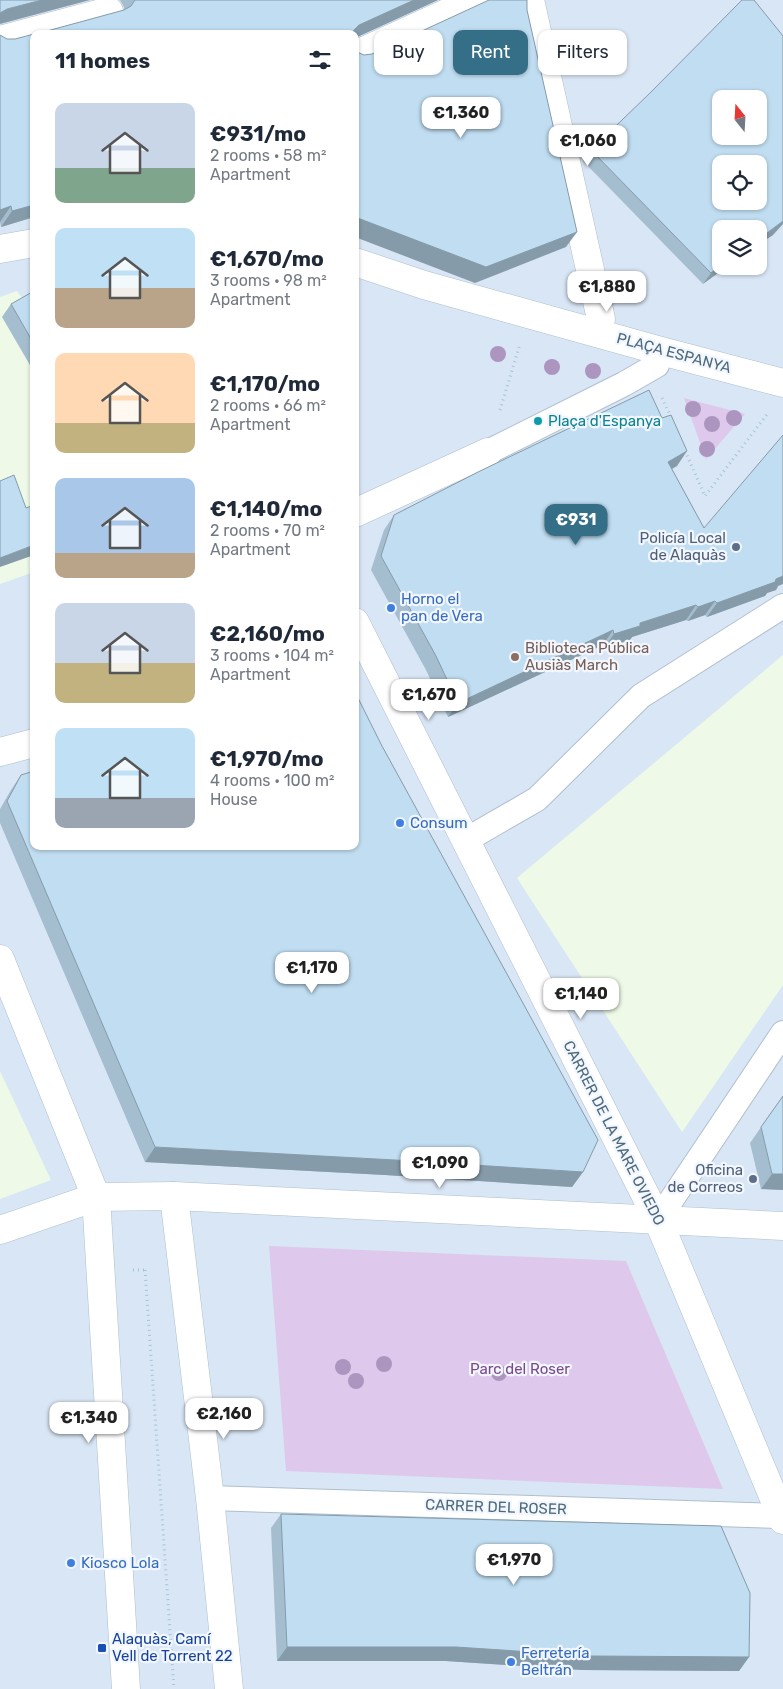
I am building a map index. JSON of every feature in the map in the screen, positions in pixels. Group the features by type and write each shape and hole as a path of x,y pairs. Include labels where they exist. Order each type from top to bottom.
{"street":[{"path":"359,54 475,0"},
{"path":"530,0 601,319 597,332"},
{"path":"38,30 109,11"},
{"path":"0,40 30,32"},
{"path":"0,249 30,244"},
{"name":"PLAÇA ESPANYA","path":"359,263 424,285 661,351 782,380"},
{"path":"359,511 488,452 624,384 653,367"},
{"path":"466,840 537,799 641,696 783,606"},
{"name":"CARRER DE LA MARE OVIEDO","path":"359,640 362,653 466,840 658,1220 783,1518"},
{"path":"0,752 30,744"},
{"path":"0,959 96,1197 126,1689"},
{"path":"658,1220 783,1033"},
{"path":"174,1196 210,1498 229,1689"},
{"path":"0,1230 96,1197 174,1196 783,1226"},
{"name":"CARRER DEL ROSER","path":"210,1498 783,1518"}],"path":[{"path":"488,452 520,343"},
{"path":"653,367 674,424"},
{"path":"685,451 705,496 772,408"},
{"path":"100,1272 182,1268"},
{"path":"145,1270 174,1689"}],"shaded area":[{"path":"0,0 783,0 783,1689 0,1689"},
{"path":"17,291 26,303 30,301 30,573 0,584 0,297"},
{"path":"783,655 783,985 682,1132 517,878"},
{"path":"0,1071 51,1180 0,1199"}],"green space":[{"path":"684,398 745,414 706,459"},
{"name":"Parc del Roser","path":"269,1246 626,1261 723,1489 286,1471"}],"building":[{"path":"0,0 42,0 7,9 0,13"},
{"path":"135,0 414,0 359,25 354,30 51,30 124,10 131,6"},
{"path":"489,0 527,0 527,10 538,59 538,75 542,75 577,232 486,267 359,219 359,53 364,55 374,53 374,75 443,75 443,30 424,30"},
{"path":"742,0 754,0 783,36 783,221 767,233 767,220 712,220 711,273 591,150"},
{"path":"0,35 7,39 30,35 30,206 12,211 11,206 0,210"},
{"path":"30,293 30,337 11,304"},
{"path":"649,390 662,418 671,415 687,451 668,462 704,528 783,435 783,576 776,579 775,582 717,603 715,601 698,607 696,605 640,623 640,626 614,634 613,630 458,703 436,656 381,556 394,515 480,471"},
{"path":"14,475 26,508 30,506 30,547 0,558 0,481"},
{"path":"359,700 382,746 598,1140 583,1172 155,1147 7,801 21,775 30,772 30,850 359,850"},
{"path":"783,1096 783,1174 772,1174 761,1127"},
{"path":"281,1514 721,1526 750,1593 749,1657 592,1656 456,1647 287,1647"}],"place":[{"name":"Plaça d'Espanya","path":"538,421"},
{"name":"Policía Local de Alaquàs","path":"736,547"},
{"name":"Horno el pan de Vera","path":"391,608"},
{"name":"Biblioteca Pública Ausiàs March","path":"515,657"},
{"name":"Consum","path":"400,823"},
{"name":"Oficina de Correos","path":"753,1179"},
{"name":"Kiosco Lola","path":"71,1563"},
{"name":"Alaquàs, Camí Vell de Torrent 22","path":"102,1648"},
{"name":"Ferretería Beltrán","path":"511,1662"}]}
